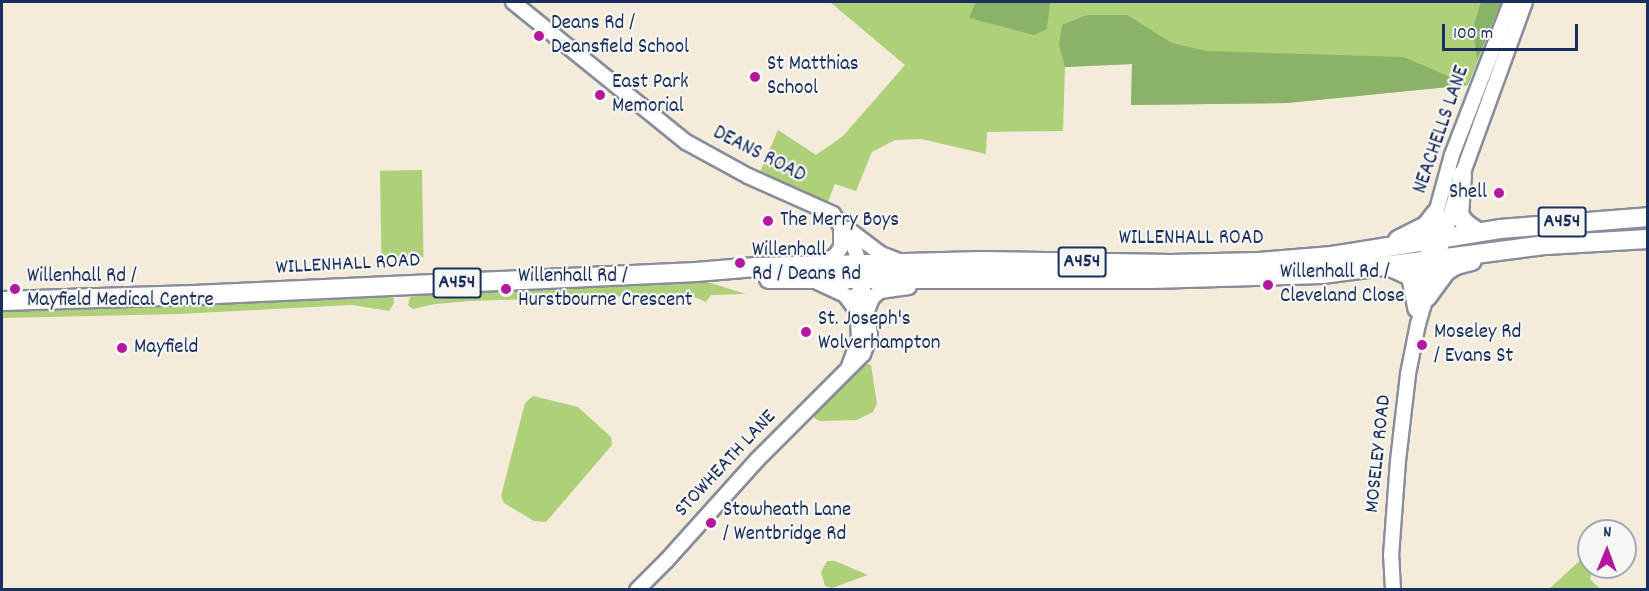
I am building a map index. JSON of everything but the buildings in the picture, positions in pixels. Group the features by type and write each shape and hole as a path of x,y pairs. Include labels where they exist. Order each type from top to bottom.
{"highway":[{"path":"1462,175 1459,215 1465,223 1478,232"},
{"path":"1332,256 1411,235 1426,226 1436,213"},
{"name":"WILLENHALL ROAD","path":"2,301 696,273 756,267 815,273 859,271 967,278 1234,278 1322,274 1384,265 1478,232 1566,222 1647,217"},
{"name":"WILLENHALL ROAD","path":"859,271 905,262 1171,264 1647,239"},
{"path":"1420,310 1446,271 1456,264 1527,252 1546,245"},
{"path":"1384,265 1411,276 1420,310"}],"street":[{"name":"DEANS ROAD","path":"513,2 686,142 748,176 832,214 855,249 859,271"},
{"name":"NEACHELLS LANE","path":"1435,249 1436,213 1452,156 1472,102 1517,4"},
{"name":"NEACHELLS LANE","path":"1435,249 1488,108 1517,4"},
{"path":"1472,102 1488,108"},
{"path":"841,225 881,255 905,262"},
{"path":"841,225 842,247 815,273 862,311 880,291 891,288 921,287 967,278"},
{"name":"MOSELEY ROAD","path":"1393,590 1391,556 1398,461 1408,374 1435,249"},
{"name":"STOWHEATH LANE","path":"637,590 757,460 863,354 870,336 862,311 859,271"}],"green space":[{"path":"830,2 1501,2 1468,85 1287,103 1131,105 1132,64 1065,67 1063,131 987,132 986,154 921,139 895,140 872,152 856,191 835,184 827,204 760,172 778,130 816,155 843,136 905,65"},
{"path":"976,2 1050,2 1047,29 1034,35 969,18"},
{"path":"1481,2 1501,2 1477,60 1473,27"},
{"path":"1087,15 1127,15 1172,43 1206,51 1404,57 1468,85 1287,103 1131,105 1132,64 1065,67 1059,45 1062,25"},
{"path":"422,170 424,257 382,258 380,171"},
{"path":"701,280 746,294 711,295 706,302 687,294 470,301 435,304 413,309 408,305 410,297 418,292"},
{"path":"384,293 393,296 394,303 389,311 352,305 179,314 2,318 2,308"},
{"path":"862,363 871,365 877,404 873,412 857,420 820,421 814,418 818,408"},
{"path":"533,396 578,407 611,437 612,445 546,522 534,521 504,503 501,496 525,403"},
{"path":"827,561 835,561 868,575 832,588 825,586 821,572"},
{"path":"1577,563 1577,579 1590,579 1600,589 1549,589"}],"place":[{"name":"Deans Rd / Deansfield School","path":"539,36"},
{"name":"St Matthias School","path":"755,77"},
{"name":"East Park Memorial","path":"600,95"},
{"name":"Shell","path":"1499,193"},
{"name":"The Merry Boys","path":"768,221"},
{"name":"Willenhall Rd / Deans Rd","path":"740,263"},
{"name":"Willenhall Rd / Cleveland Close","path":"1268,285"},
{"name":"Willenhall Rd / Mayfield Medical Centre","path":"15,289"},
{"name":"Willenhall Rd / Hurstbourne Crescent","path":"506,289"},
{"name":"St. Joseph's Wolverhampton","path":"806,332"},
{"name":"Moseley Rd / Evans St","path":"1422,345"},
{"name":"Mayfield","path":"122,348"},
{"name":"Stowheath Lane / Wentbridge Rd","path":"711,523"}]}
